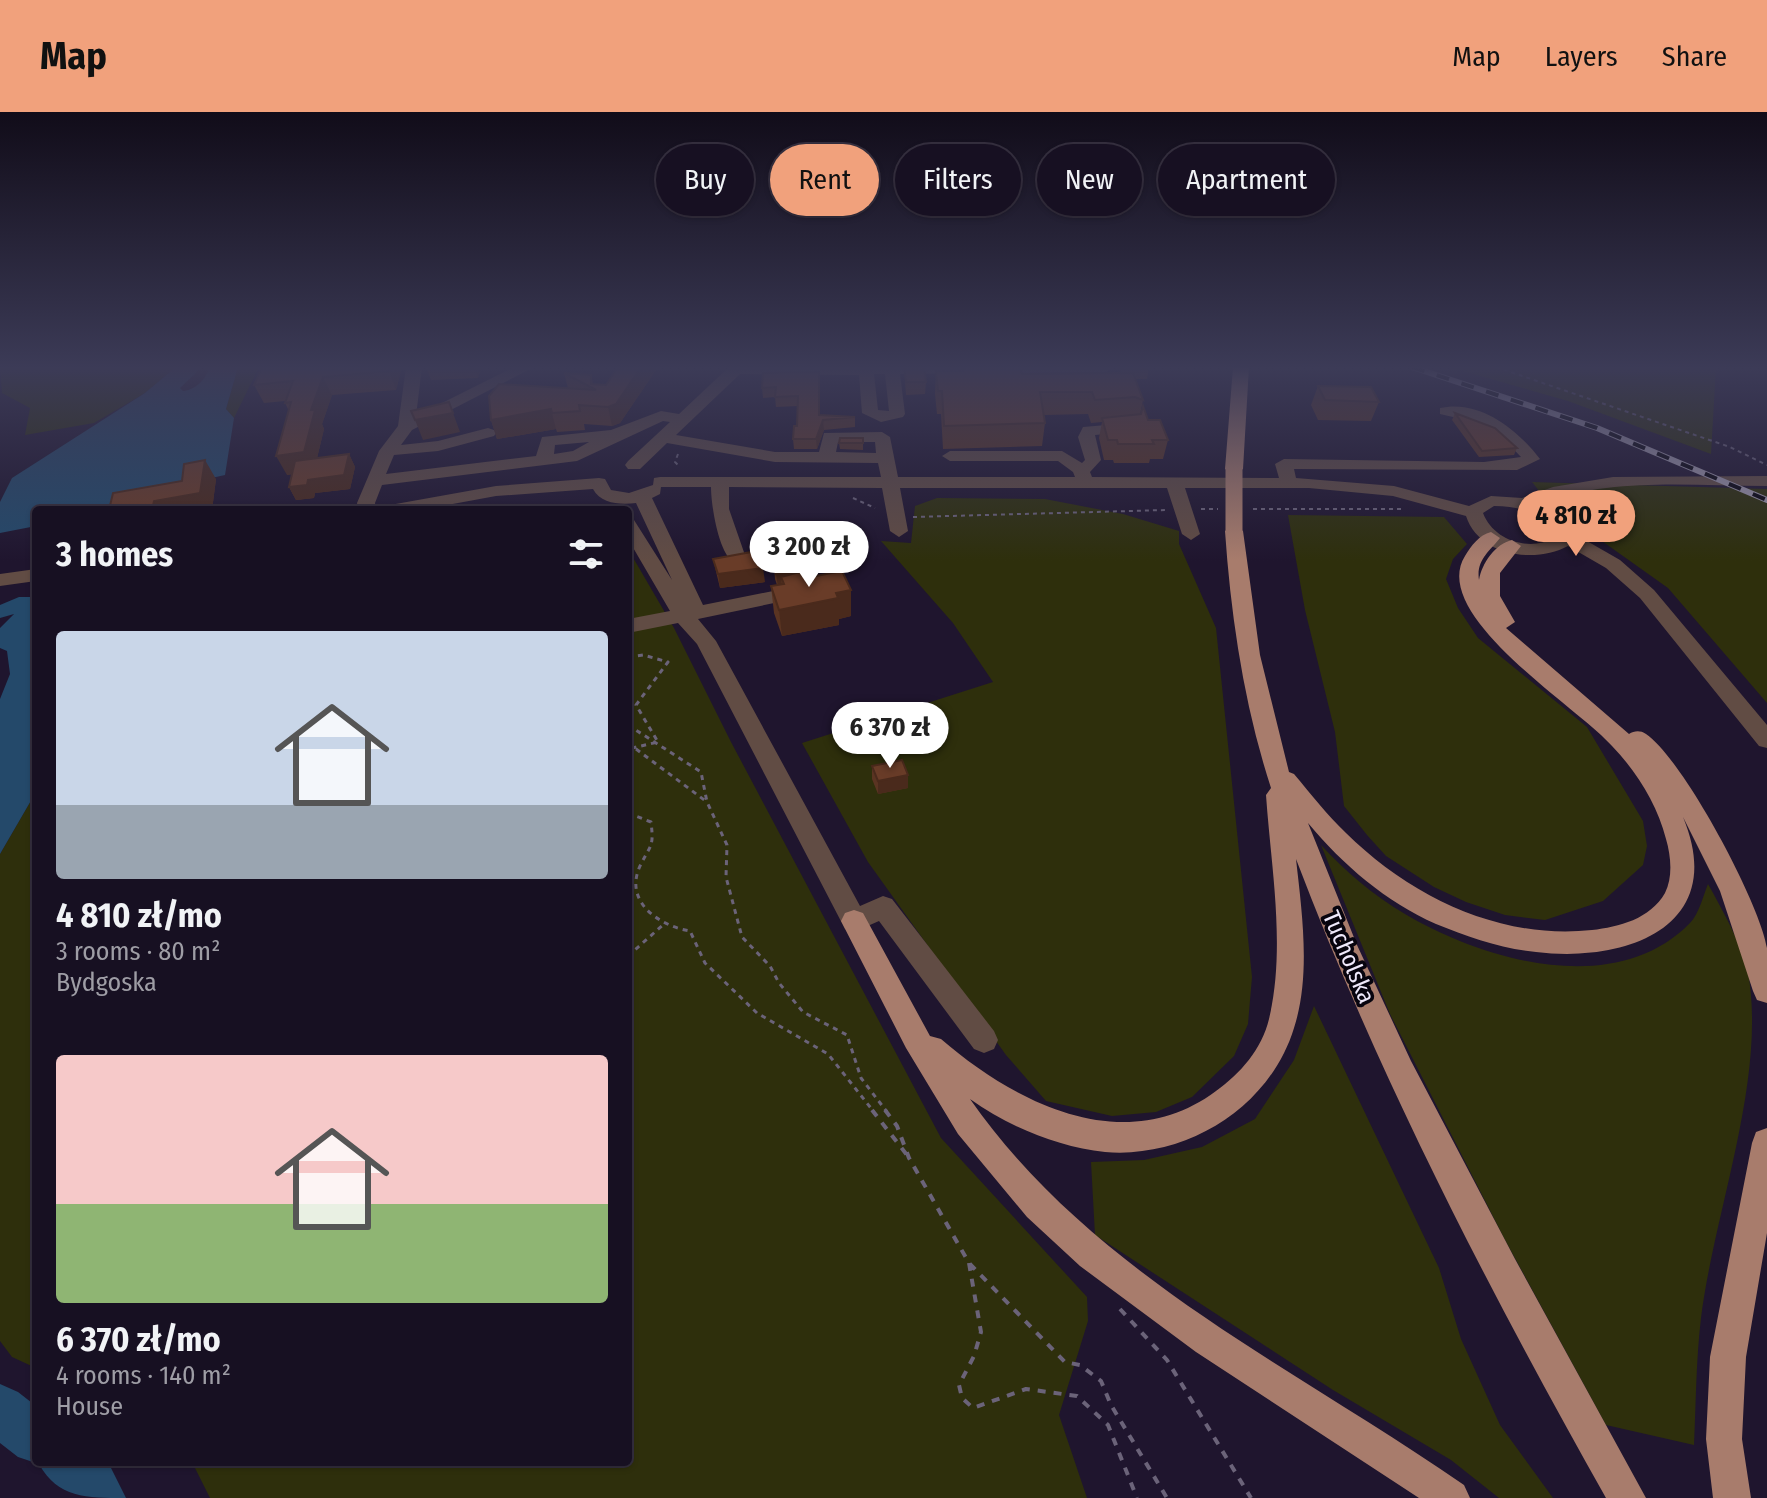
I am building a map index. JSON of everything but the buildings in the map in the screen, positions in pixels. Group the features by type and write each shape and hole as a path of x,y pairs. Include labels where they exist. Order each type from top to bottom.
{"main road":[{"name":"Tucholska","path":"1237,432 1234,531 1244,631 1276,769 1323,896 1383,1037 1499,1265 1627,1498"},
{"path":"1276,769 1356,857 1391,886 1448,919 1495,935 1541,943 1587,943 1649,926 1670,910 1680,892 1684,869 1678,829 1664,801 1618,738 1513,649 1475,603 1468,571 1473,556 1501,542"},
{"path":"1501,542 1488,587 1501,617 1518,638 1612,714 1645,747 1675,784 1742,911 1754,941 1767,991"},
{"path":"915,1033 953,1070 1000,1104 1052,1127 1087,1134 1141,1135 1166,1131 1191,1123 1232,1098 1271,1052 1286,1001 1289,960 1276,769"},
{"path":"854,921 938,1078 990,1152 1038,1204 1102,1263 1146,1298 1232,1358 1387,1453 1451,1498"},
{"path":"1732,1498 1724,1439 1728,1357 1767,1143"}],"street":[{"path":"366,506 387,451 402,432"},
{"path":"375,481 577,456 622,432"},
{"path":"599,483 604,493 620,504 651,492 649,471 671,432"},
{"path":"1083,476 1093,460 1086,437 1088,432"},
{"path":"1289,483 1284,464 1484,467 1517,465 1532,459 1508,432"},
{"path":"387,451 438,446 488,433"},
{"path":"665,438 775,457 885,453 897,523"},
{"path":"950,456 1062,456 1083,476"},
{"path":"412,506 508,489 599,483 608,472 649,471 720,482 892,482 1083,476 1174,482 1309,483 1394,491 1479,508 1502,500 1524,503 1549,514 1561,525 1561,541"},
{"path":"1524,503 1544,494 1624,482 1767,481"},
{"path":"720,482 720,509 737,558"},
{"path":"1174,482 1191,534"},
{"path":"1549,514 1567,491"},
{"path":"642,496 690,613"},
{"path":"1479,508 1476,523 1501,542 1538,550 1561,541"},
{"path":"632,530 690,613 704,624 706,641 854,921 883,907 984,1040"},
{"path":"1561,541 1667,619 1767,740"},
{"path":"0,580 32,575"},
{"path":"632,625 803,591"}],"path":[{"path":"1685,432 1730,447 1767,465"},
{"path":"843,494 897,523 923,518 1227,509"},
{"path":"1250,509 1412,510"},
{"path":"632,656 643,655 668,662 636,705 658,742"},
{"path":"632,727 701,772 707,802 727,845 726,877 742,937 770,966 779,983 803,1012 847,1035 861,1078 897,1126 909,1158"},
{"path":"632,748 658,742"},
{"path":"632,750 707,802"},
{"path":"632,815 651,822 652,848 650,857 641,864 637,892 645,908 677,930 690,931 705,963 757,1013 828,1054 909,1158 969,1263 1065,1362 1080,1365 1101,1381 1111,1405 1167,1498"},
{"path":"632,952 665,923"},
{"path":"969,1263 981,1332 974,1356 959,1385 962,1398 973,1408 1026,1389 1077,1396 1108,1425 1137,1498"}],"shaded area":[{"path":"1651,432 1712,432 1711,454"},
{"path":"1532,482 1767,489 1767,703 1668,588 1585,529 1536,517 1548,502"},
{"path":"937,498 1045,499 1123,514 1179,531 1179,544 1216,628 1252,977 1248,1024 1234,1056 1192,1097 1156,1112 1112,1116 1046,1101 1006,1055 868,862 802,743 993,682 953,623 881,541 911,543 915,506"},
{"path":"1288,515 1444,517 1467,544 1453,559 1446,579 1458,608 1478,638 1587,727 1643,821 1647,846 1643,865 1603,901 1545,920 1505,915 1466,902 1434,887 1386,856 1344,806 1335,732 1305,610"},
{"path":"632,556 674,628 941,1138 1087,1297 1088,1321 1059,1415 1087,1498 210,1498 194,1466 632,1466"},
{"path":"32,799 32,1366 12,1357 0,1341 0,854"},
{"path":"1321,845 1371,891 1437,931 1511,958 1550,965 1588,966 1626,960 1660,946 1690,923 1708,884 1745,961 1752,1013 1745,1100 1701,1318 1694,1445 1606,1425 1504,1238 1390,1014"},
{"path":"1314,1006 1439,1268 1461,1339 1500,1425 1553,1498 1499,1498 1451,1460 1333,1390 1095,1235 1091,1162 1144,1160 1202,1147 1255,1119 1294,1060"}],"water":[{"path":"84,432 232,432 225,475 193,482 134,506 32,506 32,527 0,533 0,502 12,478"},
{"path":"19,597 32,597 32,799 0,854 0,699 10,674 7,651 0,648 0,628 14,614 0,618 0,605"}],"waterway":[{"path":"0,1410 32,1436"},
{"path":"70,1466 92,1483 99,1498"}],"railway":[{"path":"1606,432 1767,500"}]}
